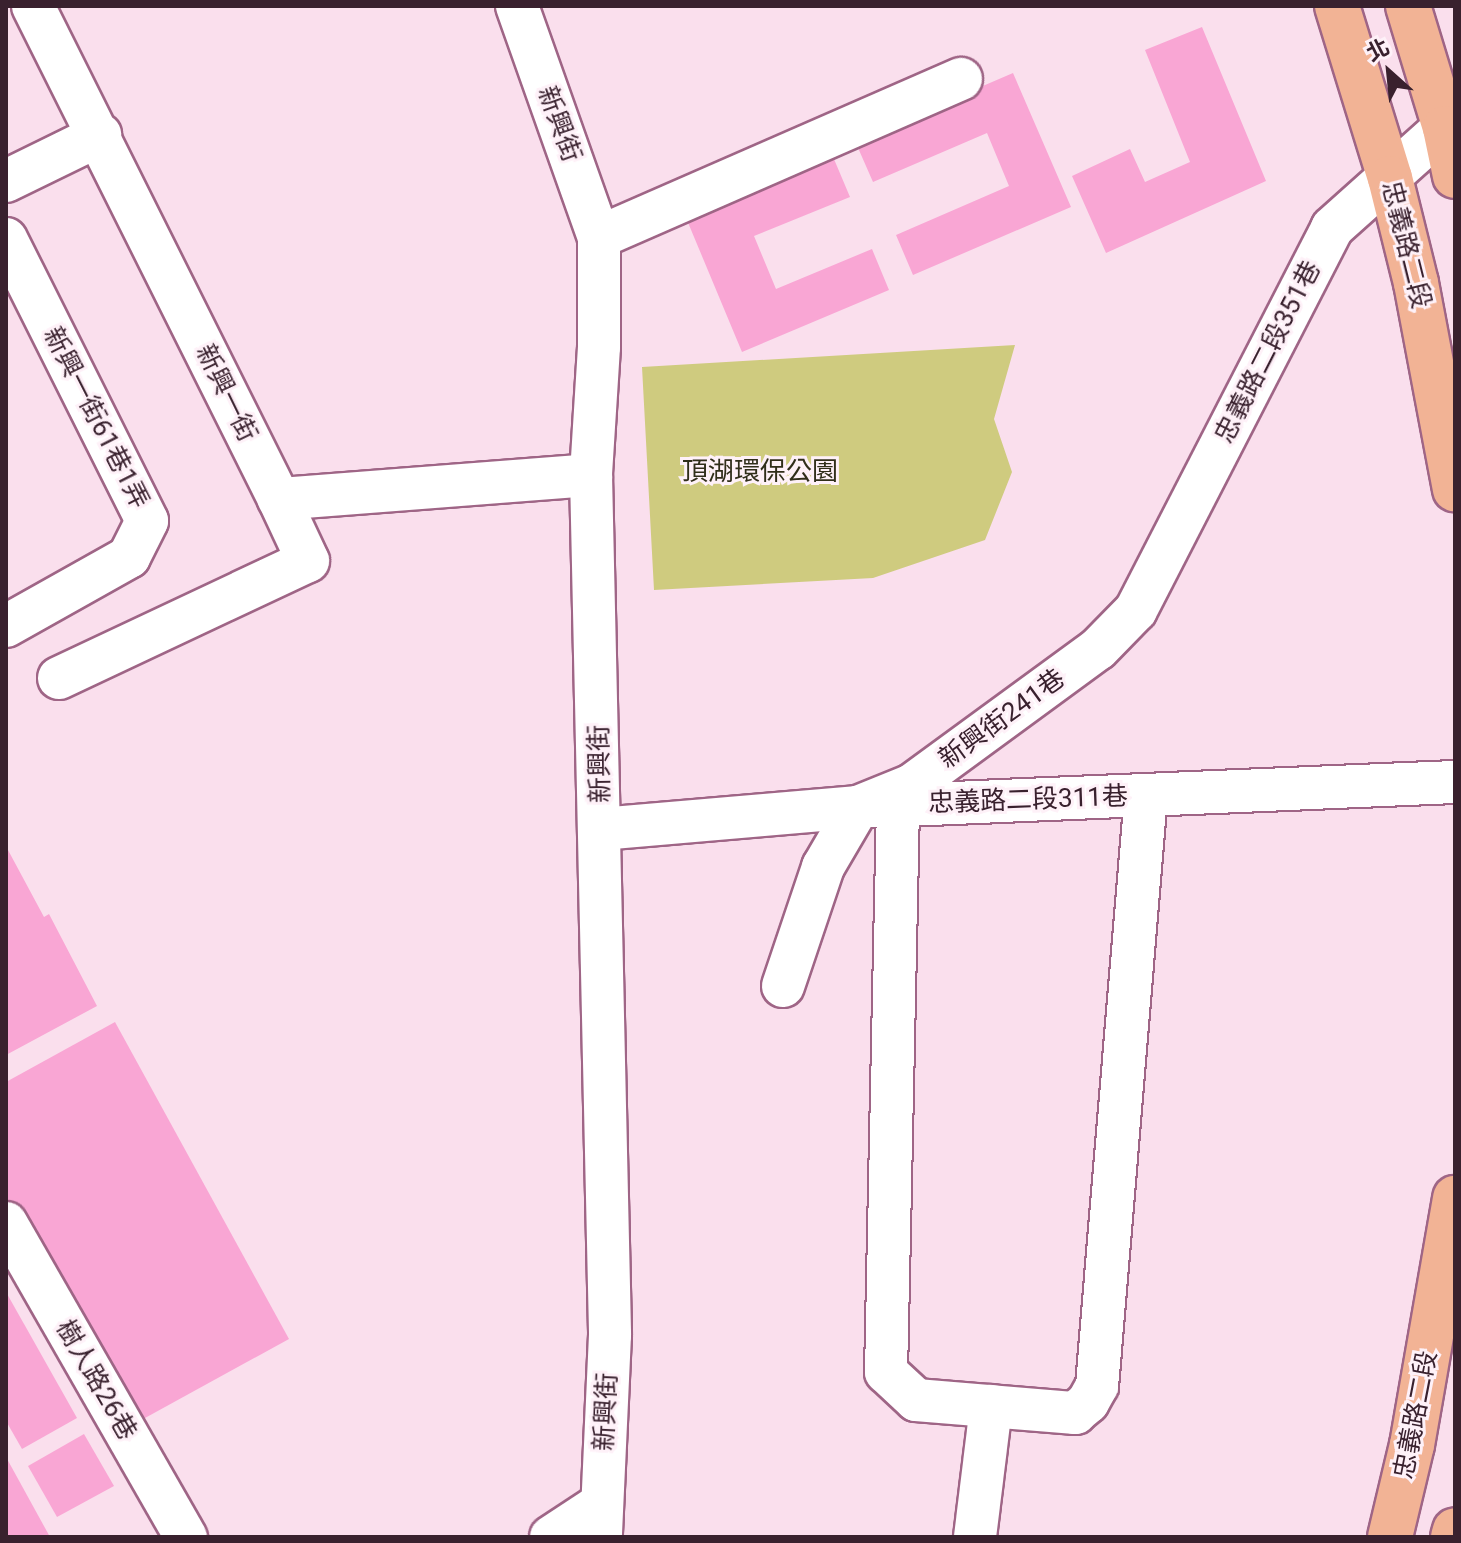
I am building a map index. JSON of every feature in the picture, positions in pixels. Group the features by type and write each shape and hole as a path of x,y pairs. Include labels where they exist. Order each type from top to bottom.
{"main road":[{"name":"忠義路二段","path":"1337,6 1390,178 1416,283 1455,489"},
{"path":"1408,6 1450,123 1455,176"},
{"name":"忠義路二段","path":"1390,1537 1412,1445 1455,1198"},
{"path":"1453,1537 1455,1530"}],"street":[{"name":"新興一街","path":"33,6 100,135 308,561 59,678"},
{"name":"新興街","path":"517,6 599,237 599,347 591,475 610,1335 601,1521"},
{"path":"599,237 961,79"},
{"name":"忠義路二段351巷","path":"1136,610 1332,228 1450,123"},
{"path":"6,181 100,135"},
{"name":"新興一街61巷1弄","path":"6,239 147,521 129,557 6,626"},
{"path":"279,499 591,475"},
{"name":"新興街241巷","path":"878,806 912,785 1098,649 1136,610"},
{"name":"忠義路二段311巷","path":"601,829 878,806 1455,782"},
{"path":"878,806 886,1372 916,1400 1075,1413 1088,1402 1097,1386 1146,795"},
{"path":"783,986 823,867 878,806"},
{"name":"樹人路26巷","path":"6,1223 186,1537"},
{"path":"975,1537 991,1406"},
{"path":"551,1537 601,1521"}],"green space":[{"name":"頂湖環保公園","path":"1015,345 994,419 1012,472 985,540 873,578 654,590 642,367"}],"building":[{"path":"1202,27 1266,181 1106,253 1072,176 1130,149 1145,182 1190,162 1145,50"},
{"path":"1013,73 1071,207 913,275 896,235 1009,186 987,133 873,182 855,141"},
{"path":"831,152 850,197 754,236 776,289 872,249 889,290 742,352 684,213"},
{"path":"8,850 44,917 49,914 97,1006 6,1055"},
{"path":"115,1022 289,1339 125,1429 6,1213 6,1082"},
{"path":"6,1292 77,1418 22,1449 6,1421"},
{"path":"84,1434 114,1486 57,1517 28,1466"},
{"path":"6,1457 50,1537 6,1537"}]}
